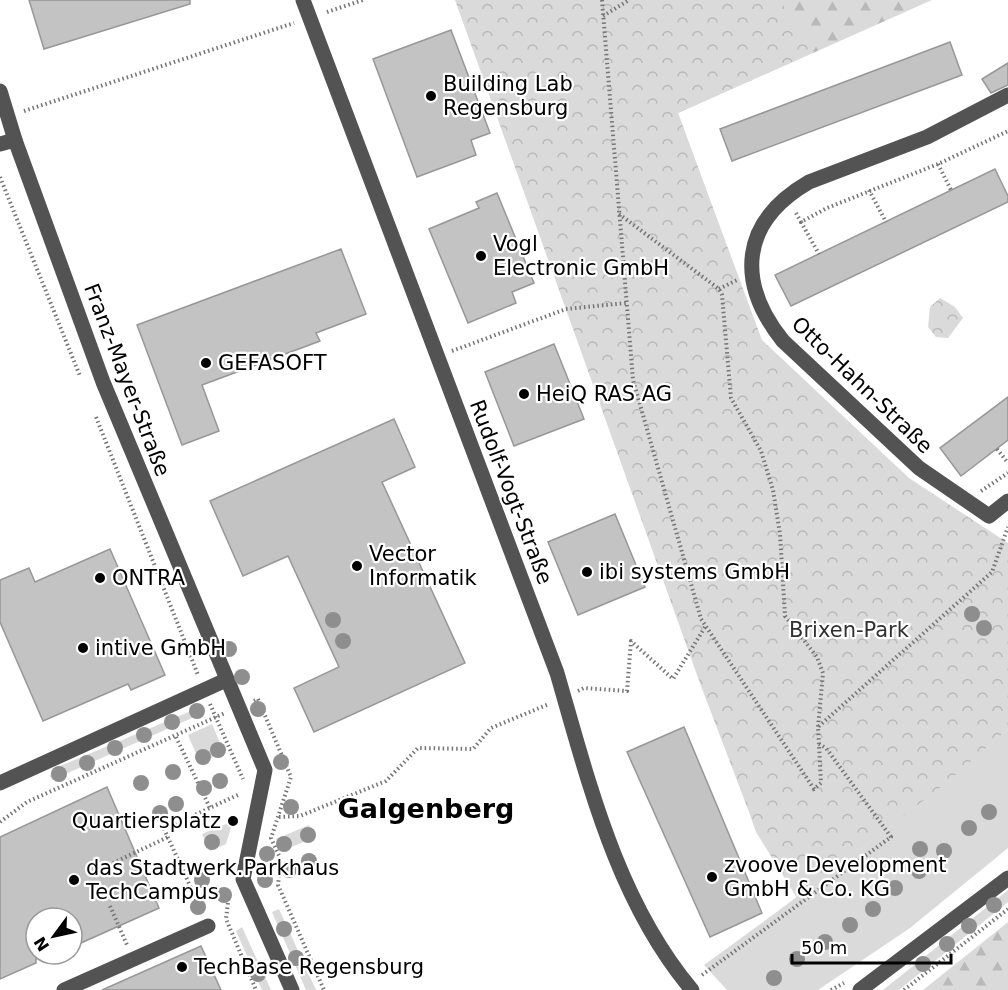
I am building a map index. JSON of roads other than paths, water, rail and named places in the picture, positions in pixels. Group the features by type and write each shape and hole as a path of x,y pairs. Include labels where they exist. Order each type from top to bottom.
{"street":[{"name":"Rudolf-Vogt-Straße","path":"303,0 564,698 583,769 622,874 658,943 690,988"},
{"name":"Franz-Mayer-Straße","path":"0,91 8,116 7,142 103,382 265,770 243,879 292,990"},
{"name":"Otto-Hahn-Straße","path":"1008,95 927,136 808,182 785,197 760,230 750,274 757,299 769,323 792,349 911,462 989,516 1008,501"},
{"path":"0,783 226,680"},
{"path":"860,990 1008,878"},
{"path":"64,990 208,926"}],"place":[{"name":"Building Lab Regensburg","path":"431,96"},
{"name":"Vogl Electronic GmbH","path":"481,256"},
{"name":"GEFASOFT","path":"206,363"},
{"name":"HeiQ RAS AG","path":"524,394"},
{"name":"Vector Informatik","path":"357,566"},
{"name":"ibi systems GmbH","path":"587,572"},
{"name":"ONTRA","path":"100,578"},
{"name":"intive GmbH","path":"83,648"},
{"name":"Quartiersplatz","path":"233,821"},
{"name":"zvoove Development GmbH & Co. KG","path":"712,877"},
{"name":"das Stadtwerk.Parkhaus TechCampus","path":"74,880"},
{"name":"TechBase Regensburg","path":"182,967"}],"district":[{"name":"Galgenberg","path":"426,808"}],"park label":[{"name":"Brixen-Park","path":"849,630"}]}
